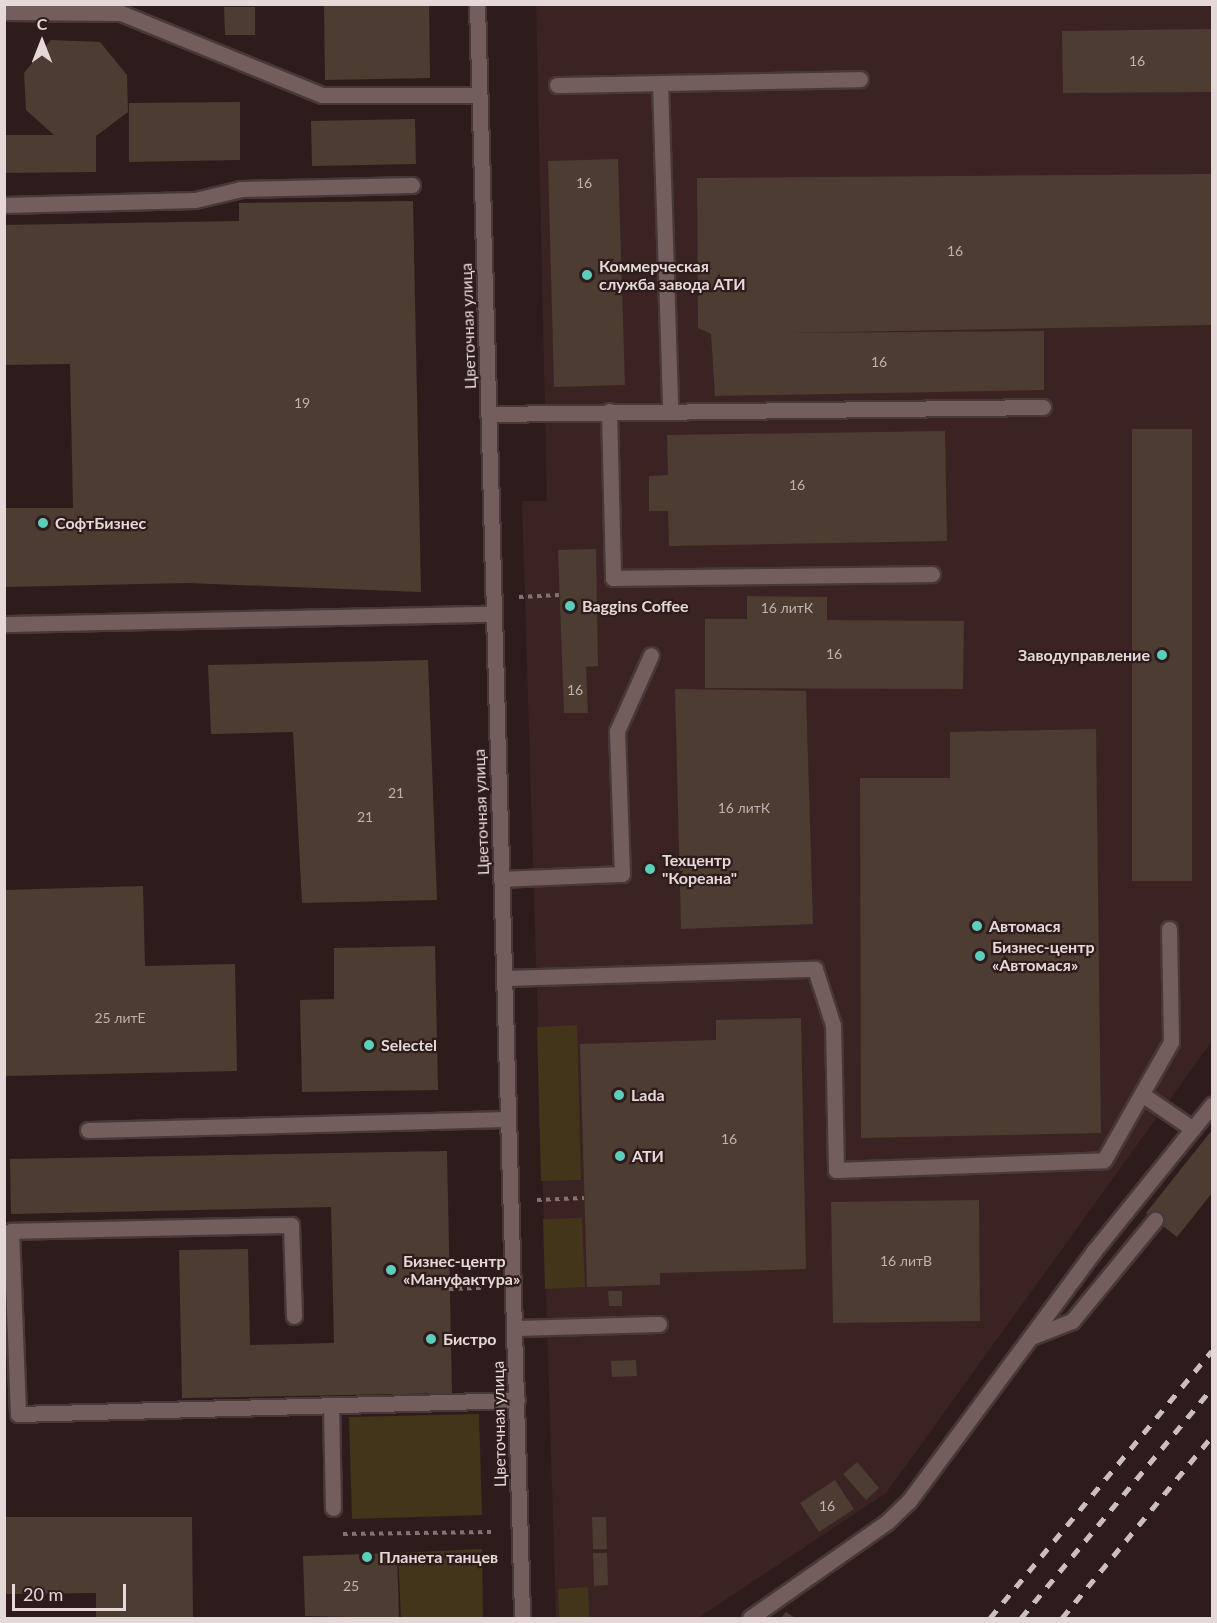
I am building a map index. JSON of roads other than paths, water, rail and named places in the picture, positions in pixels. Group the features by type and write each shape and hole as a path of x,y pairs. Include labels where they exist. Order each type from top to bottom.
{"street":[{"name":"Цветочная улица","path":"477,4 522,1618"},
{"path":"4,12 121,13 322,95 478,95"},
{"path":"557,85 860,79"},
{"path":"660,83 670,410"},
{"path":"4,206 195,200 241,189 412,185"},
{"path":"488,414 1043,407"},
{"path":"609,411 613,578 932,574"},
{"path":"4,624 493,614"},
{"path":"501,879 622,874 617,730 651,655"},
{"path":"504,978 815,969 833,1025 836,1170 1104,1160 1143,1095 1171,1042 1169,929"},
{"path":"1143,1095 1193,1129"},
{"path":"750,1618 886,1522 909,1501 1031,1337 1212,1105"},
{"path":"88,1130 508,1119"},
{"path":"1031,1337 1072,1321 1155,1220"},
{"path":"294,1316 291,1226 11,1231 18,1414 517,1400"},
{"path":"515,1328 659,1324"},
{"path":"331,1406 333,1508"}],"railway":[{"path":"990,1618 1212,1351"},
{"path":"1021,1618 1212,1388"},
{"path":"1062,1618 1212,1436"}],"place":[{"name":"Коммерческая служба завода АТИ","path":"587,275"},
{"name":"СофтБизнес","path":"43,523"},
{"name":"Baggins Coffee","path":"570,606"},
{"name":"Заводуправление","path":"1162,655"},
{"name":"Техцентр \"Кореана\"","path":"650,869"},
{"name":"Автомася","path":"977,926"},
{"name":"Бизнес-центр «Автомася»","path":"980,956"},
{"name":"Selectel","path":"369,1045"},
{"name":"Lada","path":"619,1095"},
{"name":"АТИ","path":"620,1156"},
{"name":"Бизнес-центр «Мануфактура»","path":"391,1270"},
{"name":"Бистро","path":"431,1339"},
{"name":"Планета танцев","path":"367,1557"}]}
